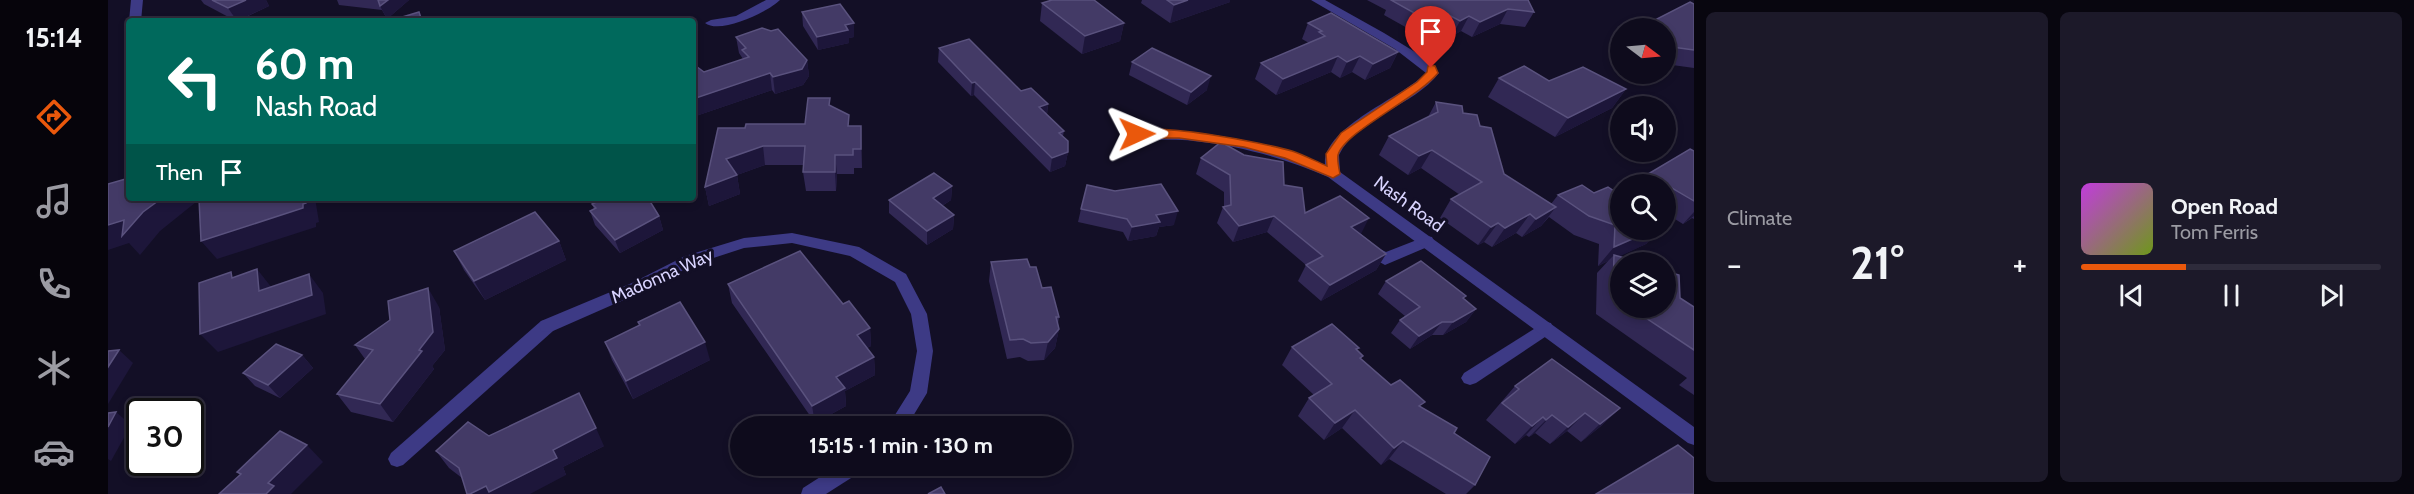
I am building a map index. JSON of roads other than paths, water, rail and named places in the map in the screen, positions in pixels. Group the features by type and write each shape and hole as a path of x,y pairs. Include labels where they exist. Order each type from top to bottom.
{"street":[{"path":"135,18 137,0"},
{"path":"711,23 739,19 774,0"},
{"path":"1317,0 1416,56 1431,68 1433,73 1421,84 1345,136 1332,154 1333,174"},
{"name":"Nash Road","path":"1137,134 1179,135 1244,143 1288,154 1333,174 1694,437"},
{"name":"Madonna Way","path":"397,459 547,326 638,286 690,260 744,243 792,238 854,251 901,278 919,314 924,351 918,393 903,416"},
{"path":"1358,243 1384,259 1427,241"},
{"path":"1470,378 1545,328"},
{"path":"810,494 838,476"}]}
